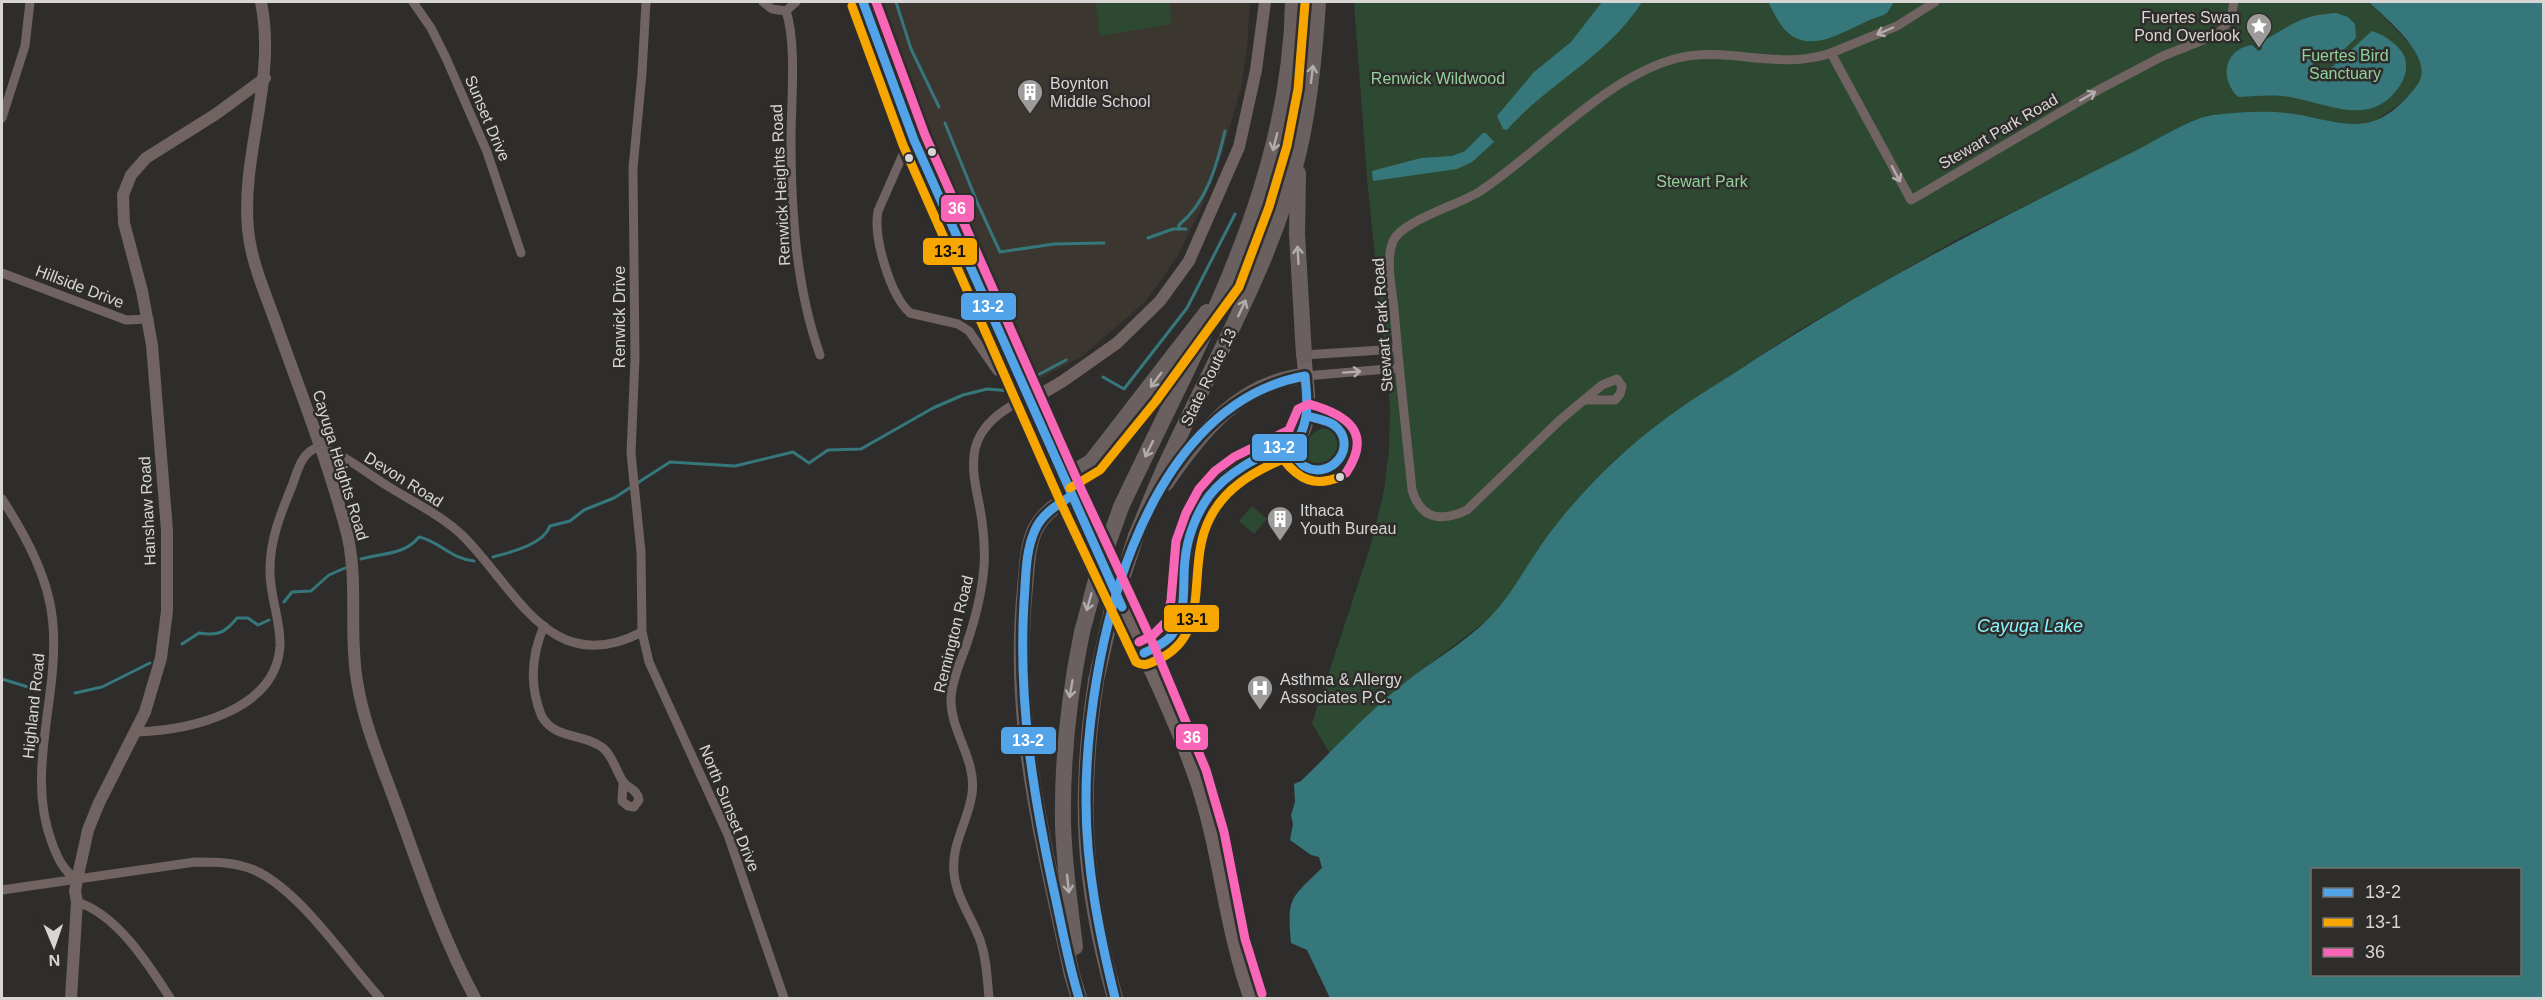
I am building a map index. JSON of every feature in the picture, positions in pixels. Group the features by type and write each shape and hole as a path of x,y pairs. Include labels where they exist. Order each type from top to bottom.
{"highway":[{"name":"State Route 13","path":"1081,999 1063,824 1069,698 1082,632 1099,569 1121,507 1202,341 1228,282 1258,203 1277,134 1286,88 1293,2"},
{"name":"State Route 13","path":"1115,999 1098,930 1089,880 1085,834 1086,763 1096,681 1112,609 1136,536 1169,458 1261,266 1299,152 1313,71 1318,2"},
{"path":"1299,152 1297,234 1304,355"},
{"path":"1064,478 1091,462 1146,394 1228,282"},
{"path":"1146,513 1199,436 1223,412 1236,402 1269,385 1305,376"},
{"path":"1071,496 1054,506 1043,517 1032,538 1022,615 1021,692 1031,783 1072,975 1081,999"}],"main road":[{"path":"1144,653 1156,649 1167,641 1178,627 1183,608 1187,546 1196,520 1209,497 1238,468 1298,439 1306,425 1304,355"},
{"path":"1064,478 1144,653 1203,800 1233,942 1251,999"}],"street":[{"path":"2,118 25,46 30,2"},
{"name":"Cayuga Heights Road","path":"261,2 266,40 265,78 248,192 248,230 256,266 350,542 353,567 355,667 365,715 433,906 475,999"},
{"name":"Sunset Drive","path":"413,2 431,28 446,58 490,160 521,253"},
{"name":"Renwick Drive","path":"642,632 641,552 633,470 635,359 633,168 646,2"},
{"path":"763,2 772,9 786,11 796,2"},
{"path":"863,2 914,140 1064,478"},
{"path":"1028,397 1041,394 1063,381 1117,343 1160,301 1189,261 1239,147 1256,70 1265,2"},
{"name":"Stewart Park Road","path":"1584,400 1560,420 1467,510 1454,516 1440,517 1431,515 1419,507 1412,490 1397,349 1390,257 1396,237 1407,227 1477,193 1579,113 1658,64 1696,56 1790,62 1811,60 1897,26 1935,2"},
{"name":"Stewart Park Road","path":"1831,53 1911,200 2100,89 2163,56 2218,34 2231,18 2234,2"},
{"name":"Renwick Heights Road","path":"786,11 791,37 791,150 798,261 806,311 820,355"},
{"name":"Hanshaw Road","path":"71,999 77,902 76,880 94,811 137,732 156,679 164,645 167,611 166,530 149,319 124,223 123,195 136,169 151,154 216,114 265,78"},
{"path":"914,140 904,152 875,222 878,241 897,296 910,313 958,324 969,331 998,371 1010,374 1017,371"},
{"name":"Hillside Drive","path":"2,273 126,320 149,319"},
{"path":"1304,355 1397,349"},
{"path":"1305,376 1399,368"},
{"name":"Remington Road","path":"989,999 985,954 957,889 954,876 954,853 970,807 973,778 952,713 951,700 954,681 976,617 984,568 982,522 974,468 975,449 979,438 996,416 1028,397"},
{"path":"137,732 192,723 238,707 251,700 270,679 278,658 280,644 270,586 274,537 301,461 309,450 319,447"},
{"name":"Devon Road","path":"319,447 343,458 455,529 471,544 510,594 544,626 576,644 594,647 619,642 642,632"},
{"name":"Highland Road","path":"2,500 24,535 37,564 53,622 55,657 42,765 42,810 60,865 76,880"},
{"path":"544,626 535,654 532,678 545,723 559,732 601,746 623,783"},
{"name":"North Sunset Drive","path":"642,632 649,662 728,835 784,999"},
{"path":"2,890 195,862 231,863 254,870 275,881 292,897 380,999"},
{"path":"77,902 88,905 126,936 148,964 170,999"}],"shaded area":[{"path":"872,2 1250,2 1241,88 1223,151 1199,213 1177,257 1145,302 1081,357 1039,379 1029,371 1026,350 999,294 927,122 919,127 913,117"}],"green space":[{"path":"1095,2 1169,2 1172,24 1100,36"},
{"name":"Stewart Park","path":"1354,2 2369,2 2414,48 2423,64 2418,85 2401,103 2376,120 2361,125 2342,125 2293,114 2208,115 1958,239 1799,330 1665,419 1616,459 1542,543 1511,594 1486,621 1401,686 1330,754 1312,723 1370,548 1384,491 1389,450 1390,407 1367,177"},
{"path":"1323,428 1332,431 1337,436 1340,450 1331,463 1312,466 1304,455 1305,446 1312,435"},
{"path":"1252,506 1267,519 1254,534 1239,521"}],"water":[{"path":"1602,2 1642,2 1628,21 1595,54 1541,97 1507,130 1503,129 1497,116 1534,72 1571,42"},
{"path":"1768,2 1894,2 1887,13 1881,16 1833,37 1808,41 1796,38 1785,30"},
{"name":"Cayuga Lake","path":"2369,2 2543,2 2543,998 1330,998 1307,950 1291,943 1290,916 1293,900 1303,886 1322,868 1319,857 1311,855 1290,840 1293,824 1291,815 1295,802 1294,784 1301,781 1389,696 1470,635 1498,609 1554,527 1614,462 1648,432 1683,406 1836,309 1986,226 2186,124 2213,115 2254,112 2294,114 2355,124 2381,118 2395,109 2409,95 2421,77 2418,57 2394,26"},
{"name":"Fuertes Bird Sanctuary","path":"2336,13 2348,17 2355,24 2356,38 2333,60 2314,62 2308,74 2310,78 2323,75 2372,31 2393,42 2405,59 2404,78 2391,97 2378,106 2365,110 2350,110 2290,97 2271,95 2239,97 2235,94 2230,86 2227,72 2227,65 2233,54 2252,45 2258,51 2262,49 2261,42 2296,22 2313,16"},
{"path":"1483,133 1486,133 1494,142 1472,162 1457,169 1373,181 1372,171 1421,158 1452,156 1465,151"}],"waterway":[{"path":"896,2 911,49 939,107"},
{"path":"945,123 1000,252 1054,244 1104,243"},
{"path":"1179,229 1179,225 1197,205 1210,182 1225,131"},
{"path":"1103,377 1124,389 1187,308 1235,214"},
{"path":"1148,238 1173,229 1186,229"},
{"path":"1036,376 1066,360"},
{"path":"493,557 534,543 546,533 550,526 570,521 584,510 614,498 670,462 735,466 793,452 809,463 828,450 861,449 933,408 963,395 987,389 1011,391"},
{"path":"361,559 400,550 419,537 459,557 474,561"},
{"path":"284,602 292,592 311,591 329,575 345,568"},
{"path":"182,644 199,633 221,632 237,618 248,618 258,625 269,620"},
{"path":"75,693 102,687 150,663"},
{"path":"2,679 41,691"}],"transit line":[{"name":"13-2","path":"863,2 914,140 1122,607"},
{"name":"36","path":"876,2 925,135 1082,491 1155,648 1206,770 1224,832 1245,939 1262,994"},
{"name":"13-1","path":"1070,488 1100,470 1156,401 1239,287 1269,207 1287,146 1298,89 1305,3"},
{"name":"13-1","path":"852,6 903,145 1060,501 1136,662 1144,665 1157,660 1175,648 1186,634 1196,598 1203,537 1216,507 1232,490 1251,475 1283,459 1295,472 1308,480 1323,481 1340,477"},
{"name":"13-2","path":"1115,998 1094,900 1088,851 1086,801 1089,743 1097,678 1111,612 1133,546 1162,486 1200,435 1248,397 1305,376 1306,416 1298,439 1239,469 1209,496 1196,518 1188,543 1180,619 1171,636 1159,646 1144,653"},
{"name":"36","path":"1139,642 1153,635 1167,621 1176,541 1186,513 1199,489 1215,471 1234,457 1289,430 1298,409 1309,404 1335,414 1352,428 1356,436 1357,447 1354,459 1346,473"},
{"name":"13-2","path":"1287,444 1301,464 1314,470 1324,469 1339,459 1344,442 1341,433 1331,423 1308,416"},
{"name":"13-2","path":"1071,496 1050,510 1042,519 1029,547 1024,602 1023,675 1029,747 1046,855 1079,998"}],"place":[{"name":"Fuertes Swan Pond Overlook","path":"2259,49"},
{"name":"Boynton Middle School","path":"1030,115"},
{"name":"Ithaca Youth Bureau","path":"1280,542"},
{"name":"Asthma & Allergy Associates P.C.","path":"1260,711"}],"park label":[{"name":"Renwick Wildwood","path":"1438,78"}]}
